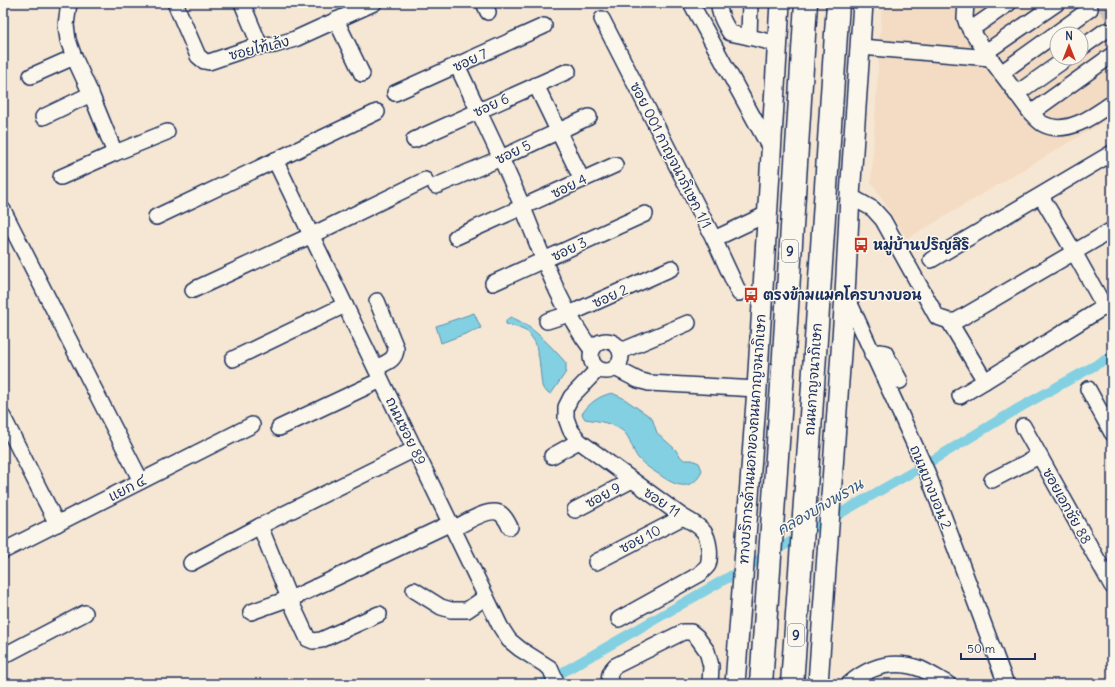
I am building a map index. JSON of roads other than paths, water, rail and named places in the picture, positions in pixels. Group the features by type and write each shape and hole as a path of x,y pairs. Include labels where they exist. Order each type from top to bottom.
{"highway":[{"name":"9","path":"761,684 783,371 806,3"},
{"name":"ถนนกาญจนาภิเษก","path":"792,684 838,3"},
{"path":"799,587 816,684"}],"main road":[{"name":"ทางบริการด้านนอกของถนนกาญจนาภิเษก","path":"735,684 757,384 780,3"},
{"path":"816,684 825,586 863,3"}],"street":[{"path":"68,3 66,25 68,40 116,152"},
{"name":"ซอยไท้เล้ง","path":"175,3 198,56 204,62 209,62 247,48 275,45 295,39 366,5"},
{"path":"242,3 260,46"},
{"path":"690,3 771,150"},
{"path":"719,3 722,19 730,34"},
{"path":"749,37 750,3"},
{"path":"966,3 965,18 970,30 1016,94 1031,113 1043,124 1062,127 1082,122 1094,116 1112,103"},
{"path":"970,30 1009,3"},
{"path":"861,47 988,55 1057,3"},
{"path":"1000,73 1090,9"},
{"name":"ซอย 001 กาญจนาภิเษก 1/1","path":"602,19 714,239 767,214"},
{"path":"336,20 362,74"},
{"name":"ซอย 7","path":"395,93 544,26"},
{"path":"1089,42 1105,31"},
{"path":"711,40 730,34 778,44"},
{"path":"1031,113 1112,55"},
{"path":"31,76 74,57"},
{"path":"456,65 501,158 523,208 543,260 569,314 580,334 592,350"},
{"path":"1016,94 1056,66"},
{"name":"ซอย 6","path":"414,140 568,71"},
{"path":"536,85 582,180"},
{"path":"43,117 91,94"},
{"path":"156,217 377,112"},
{"name":"ซอย 5","path":"193,290 312,235 431,183 501,158 589,117"},
{"path":"61,177 116,152 167,132"},
{"path":"931,260 1112,153"},
{"name":"ถนนซอย 89","path":"275,160 500,626 509,640 520,649 550,668 557,684"},
{"name":"ซอย 4","path":"456,237 523,208 615,165"},
{"path":"850,196 873,209 883,220 937,317 949,322 985,381"},
{"path":"960,396 1108,304 1074,252 1041,196"},
{"path":"3,210 141,482"},
{"name":"ซอย 3","path":"493,283 645,214"},
{"path":"949,322 956,320 1112,230"},
{"path":"714,239 739,293"},
{"name":"ซอย 2","path":"548,321 569,314 672,268"},
{"name":"ถนนบางบอน 2","path":"845,295 927,472 1006,684"},
{"path":"279,428 379,374 394,359 396,348 377,300"},
{"path":"233,359 345,305"},
{"path":"688,323 619,361 607,371 598,369 592,363 591,354 595,345 599,342 610,341 618,347 619,361 638,380 649,383 757,384"},
{"path":"872,355 879,352 885,353 900,381"},
{"name":"ซอย 11","path":"598,369 571,397 566,407 566,418 570,429 579,441 683,517 698,526 704,532 709,545 710,558 707,566 700,574 619,619"},
{"path":"1088,389 1112,433"},
{"path":"3,417 57,524"},
{"name":"แยก ๔","path":"3,551 252,425"},
{"name":"ซอยเอกชัย 88","path":"1023,426 1112,586"},
{"path":"552,456 579,441"},
{"path":"191,563 260,526 415,449"},
{"path":"992,480 1039,456"},
{"name":"ซอย 9","path":"575,510 632,480"},
{"path":"251,612 306,591 452,526 491,512 499,512 510,527"},
{"name":"ซอย 10","path":"596,562 683,517"},
{"path":"260,526 289,598 308,639 313,641 321,640 379,614"},
{"path":"414,590 441,607 451,610 467,610 486,597"},
{"path":"3,656 85,613"},
{"path":"611,684 609,679 610,671 615,666 683,632 691,632 697,637 707,651 711,666 710,684"},
{"path":"849,684 859,676 879,666 893,664 922,669 948,684"}],"water":[{"path":"474,313 481,328 441,343 436,326"},
{"path":"511,317 534,331 548,343 566,363 566,372 551,394 544,390 542,386 539,358 535,342 528,332 506,324 506,320"},
{"path":"612,393 623,398 652,418 657,433 675,449 684,460 692,460 699,463 702,470 699,477 694,482 689,485 679,485 669,481 640,461 628,437 619,428 610,424 585,419 582,414 588,406 595,400"}],"waterway":[{"name":"คลองบางพราน","path":"542,684 923,466 1019,408 1112,356"}],"tunnel":[{"path":"1103,3 1112,16"}],"place":[{"name":"หมู่บ้านปริญสิริ","path":"861,245"},
{"name":"ตรงข้ามแมคโครบางบอน","path":"751,295"}]}
